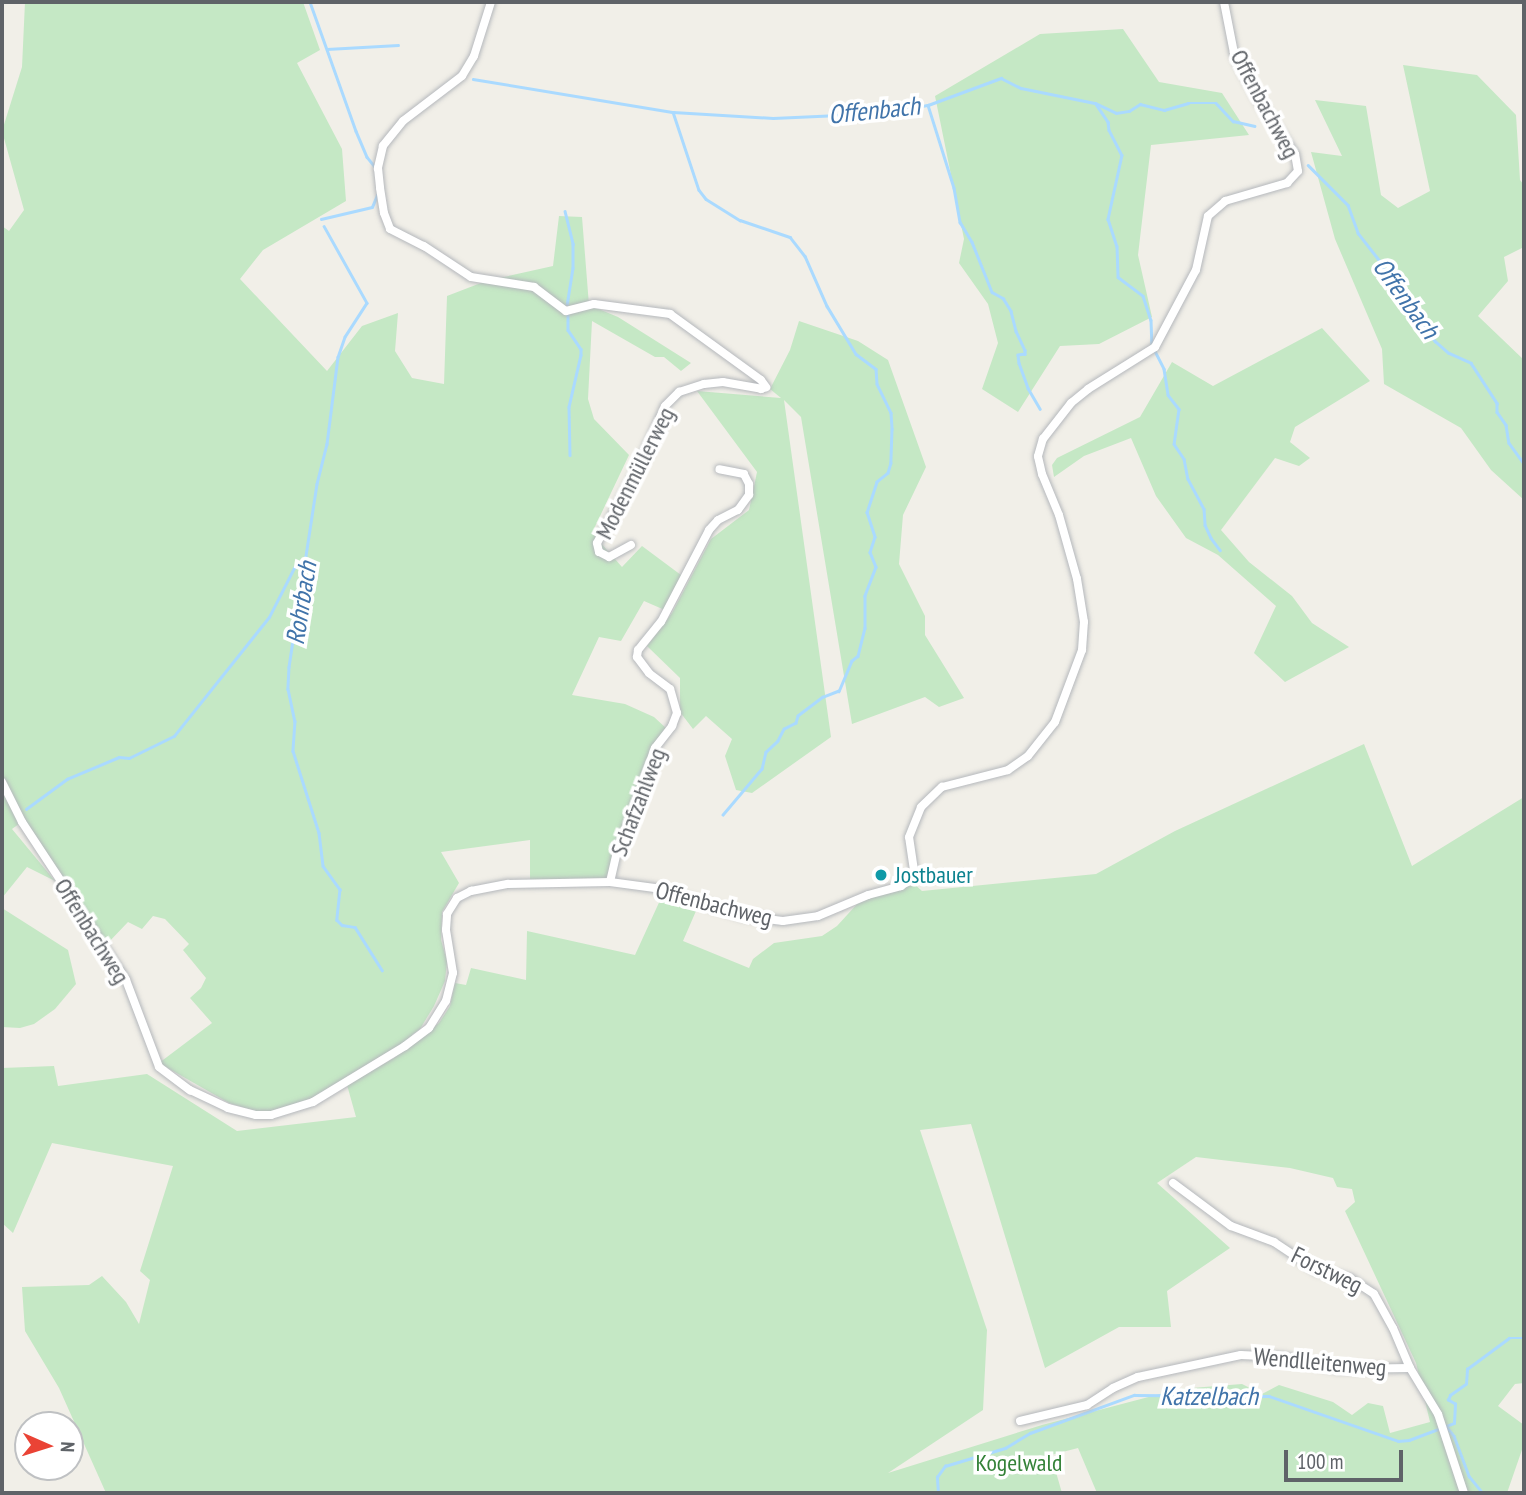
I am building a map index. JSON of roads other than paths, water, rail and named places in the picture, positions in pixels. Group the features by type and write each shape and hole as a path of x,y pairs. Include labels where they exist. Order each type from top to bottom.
{"street":[{"name":"Modenmüllerweg","path":"491,2 474,56 462,76 403,121 383,146 378,168 384,213 390,229 424,246 471,277 534,287 566,311 594,304 670,314 766,384 761,389 732,382 704,384 679,392 665,406 636,472 597,543 598,552 609,557 631,545"},
{"name":"Offenbachweg","path":"2,782 22,822 127,980 159,1067 190,1090 228,1108 256,1115 271,1115 313,1102 429,1028 446,1001 453,967 445,922 449,910 462,894 508,884 610,882 655,888 743,916 782,920 818,916 868,895 901,886 915,877 909,843 910,828 916,815 942,787 961,779 1017,766 1028,756 1055,722 1082,650 1084,622 1077,579 1059,515 1042,474 1038,456 1043,439 1071,403 1088,389 1155,347 1196,270 1208,215 1225,201 1287,183 1298,171 1295,154 1262,106 1241,68 1234,52 1224,2"},
{"name":"Schafzahlweg","path":"610,882 616,855 655,748 672,726 677,713 670,689 649,673 637,657 638,650 661,622 709,530 718,520 738,510 749,495 749,484 744,474 719,470"},
{"name":"Forstweg","path":"1173,1183 1231,1226 1274,1242 1316,1270 1364,1285 1380,1302 1410,1368"},
{"name":"Wendlleitenweg","path":"1020,1421 1087,1405 1113,1388 1138,1377 1241,1355 1283,1357 1339,1368 1410,1368 1438,1414 1464,1493"}],"waterway":[{"name":"Rohrbach","path":"310,2 356,131 367,157 375,167"},
{"name":"Offenbach","path":"327,49 398,45"},
{"name":"Offenbach","path":"473,79 673,112 773,118 883,113 928,105 1001,78 1021,88 1095,103 1116,113 1129,111 1140,104 1164,110 1188,103 1216,103 1233,121 1254,126"},
{"path":"1096,104 1108,122 1109,130 1122,155 1108,219 1117,246 1118,277 1143,296 1151,320 1152,344"},
{"path":"928,105 954,188 960,222 972,242 992,292 1003,298 1011,311 1025,350 1025,354 1018,355 1019,363 1028,388 1040,409"},
{"path":"673,112 699,190 706,199 740,220 790,237 805,256 827,306 856,354 876,369 877,384 891,413 891,463 888,473 877,482 867,512 875,537 870,552 876,567 865,596 865,628 858,656 852,661 839,691 823,697 798,716 796,723 784,729 778,741 766,752 762,769 723,815"},
{"name":"Offenbach","path":"1308,165 1348,205 1358,233 1382,264 1390,285 1418,310 1423,324 1435,341 1449,353 1471,363 1497,403 1497,412 1506,425 1509,443 1524,464"},
{"name":"Rohrbach","path":"321,219 372,207 377,195"},
{"path":"565,211 573,244 573,268 567,305"},
{"name":"Rohrbach","path":"324,226 367,303 345,337 338,357 327,444 317,484 289,667 288,689 295,721 293,751 319,833 323,866 340,889 337,920 342,925 355,927 382,970"},
{"path":"568,314 568,330 581,349 569,407 570,455"},
{"path":"1155,351 1164,369 1168,395 1179,409 1174,444 1184,459 1188,479 1204,509 1205,525 1220,550"},
{"path":"26,809 67,779 119,757 129,758 174,736 269,617 294,568 305,561"},
{"name":"Katzelbach","path":"938,1493 937,1477 945,1466 1005,1448 1030,1433 1134,1395 1269,1396 1398,1441 1409,1440 1454,1423 1455,1404 1448,1400 1450,1395 1466,1384 1467,1369 1509,1338 1524,1338"},
{"path":"1446,1426 1454,1436 1469,1476 1483,1493"}],"place":[{"name":"Jostbauer","path":"881,875"}],"park label":[{"name":"Kogelwald","path":"1019,1463"}]}
